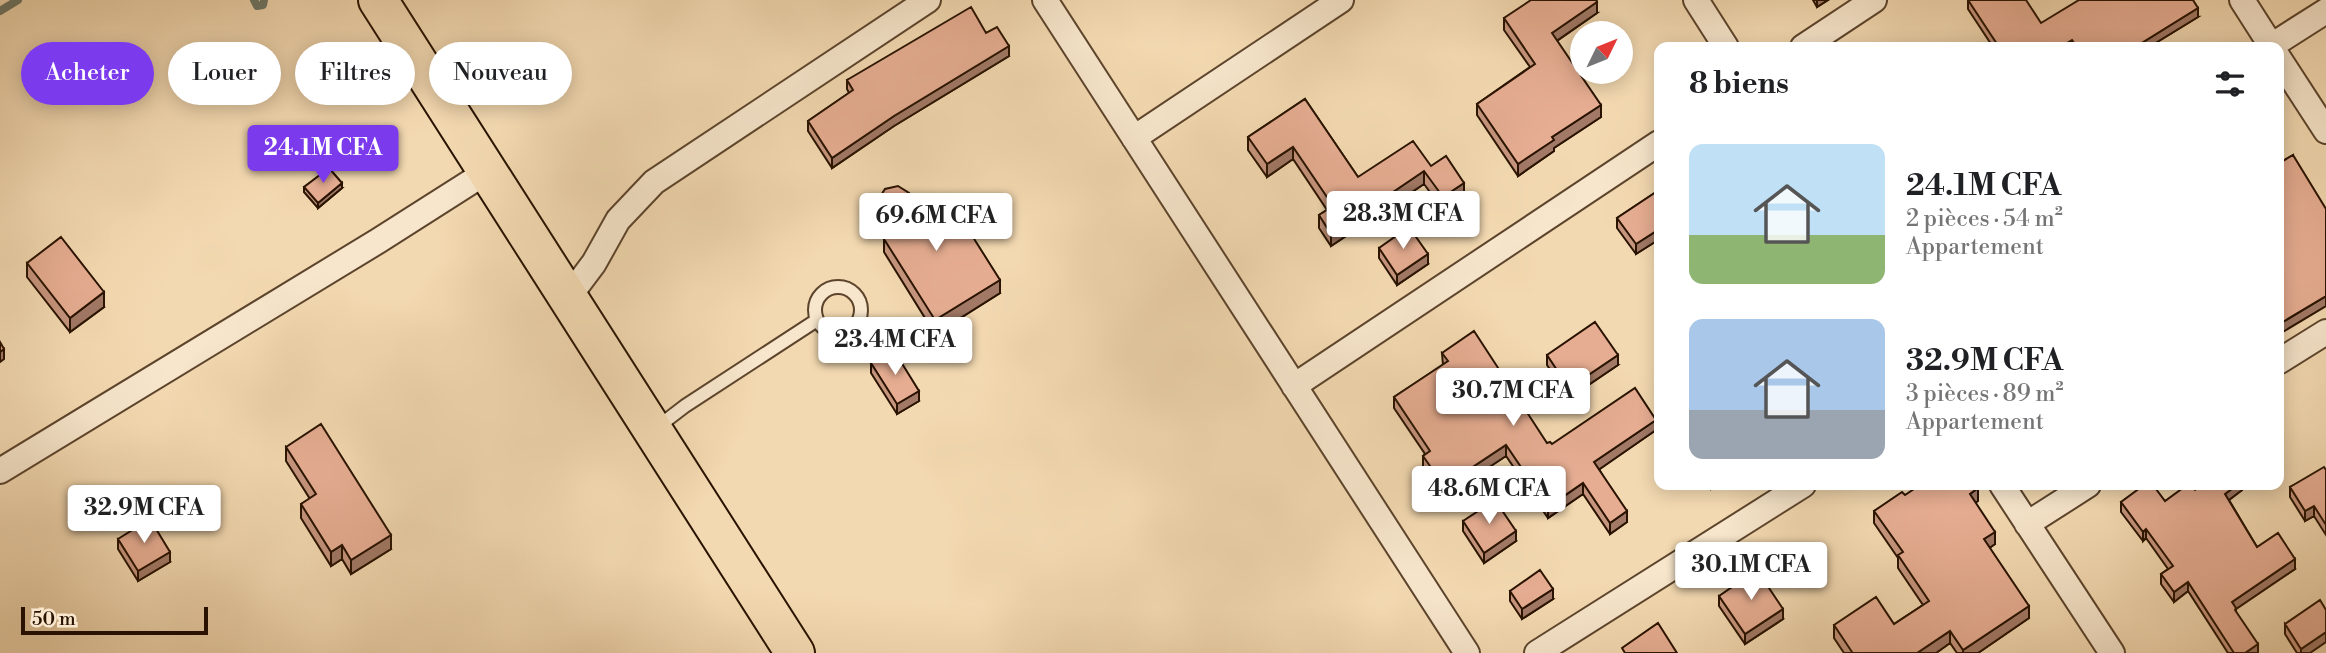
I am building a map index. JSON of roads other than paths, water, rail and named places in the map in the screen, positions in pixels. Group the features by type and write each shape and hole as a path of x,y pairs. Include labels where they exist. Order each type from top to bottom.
{"highway":[{"path":"378,0 795,653"}],"street":[{"path":"567,299 594,263 618,220 654,182 928,0"},
{"path":"1045,0 1467,653"},
{"path":"1134,138 1341,0"},
{"path":"1696,0 1723,42"},
{"path":"1811,42 1874,0"},
{"path":"2242,0 2268,42"},
{"path":"2284,50 2326,11"},
{"path":"2284,68 2326,131"},
{"path":"1294,386 1654,146"},
{"path":"0,471 488,171"},
{"path":"2284,358 2326,332"},
{"path":"1537,653 1796,490"},
{"path":"2005,490 2112,653"},
{"path":"2027,524 2080,490"}],"lane":[{"path":"652,431 685,406 817,320"}],"waterway":[{"path":"0,11 18,0"},
{"path":"254,0 257,6 263,5 264,0"}]}
